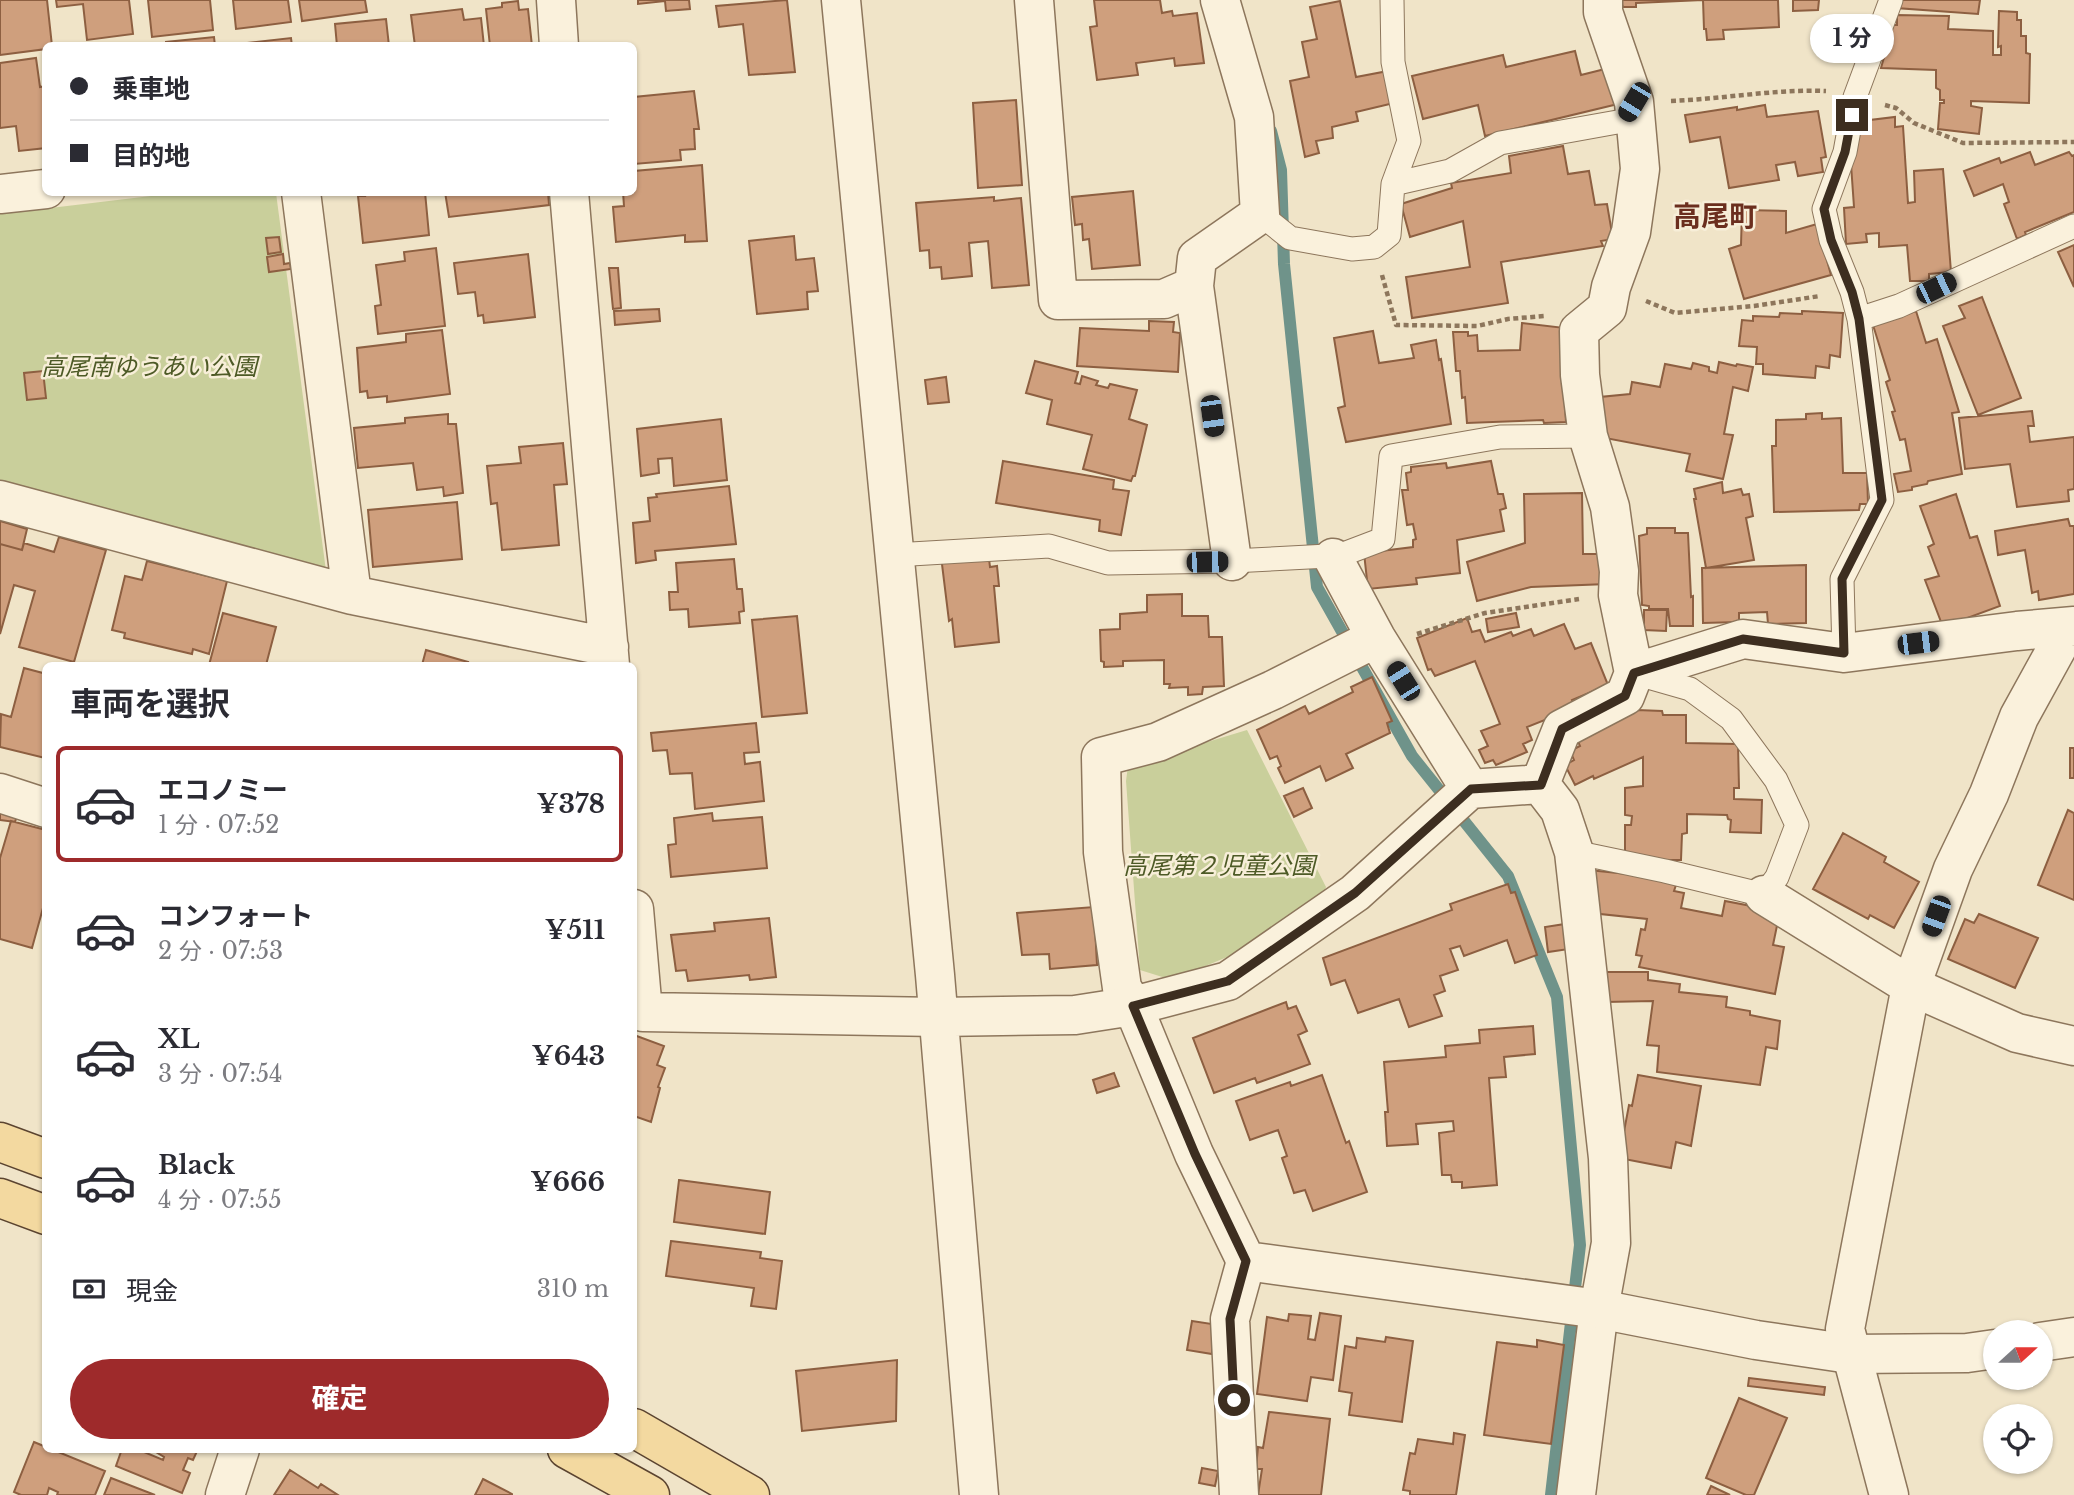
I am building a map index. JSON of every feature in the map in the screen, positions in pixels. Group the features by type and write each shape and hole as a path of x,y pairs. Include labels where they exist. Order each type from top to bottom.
{"main road":[{"path":"0,1142 42,1158"},
{"path":"0,1198 42,1214"},
{"path":"637,1430 750,1495"},
{"path":"574,1453 650,1495"}],"street":[{"path":"556,0 559,42"},
{"path":"841,0 938,1017 979,1495"},
{"path":"1034,0 1058,300 1164,299 1194,286"},
{"path":"1220,0 1254,117 1260,214 1197,258 1194,286 1232,561"},
{"path":"1541,785 1562,729 1625,696 1634,673 1618,596 1619,571 1610,507 1588,436 1580,375 1579,331 1607,308 1611,288 1631,232 1640,169 1634,102 1603,12 1603,0"},
{"path":"0,194 42,189"},
{"path":"302,196 352,595"},
{"path":"0,500 352,595 610,656 569,196"},
{"path":"1333,558 1376,638 1471,789"},
{"path":"1634,673 1743,639 1844,653 2017,631 2071,627"},
{"path":"1889,1495 1845,1329 1911,986 1953,869 1989,793 2019,718 2071,627"},
{"path":"1239,1495 1230,1319 1246,1261 1195,1154 1133,1006 1122,988 1103,852 1101,757 1158,742 1273,690 1376,638"},
{"path":"637,986 638,1011 938,1017 1075,1015 1133,1006 1228,981 1355,893 1471,789 1541,785"},
{"path":"1541,785 1560,810 1574,852 1608,1158 1611,1243 1599,1309 1576,1495"},
{"path":"0,793 42,807"},
{"path":"1764,895 1911,986 2017,1033 2074,1046"},
{"path":"1246,1261 1599,1309 1756,1340 1850,1354 1983,1351"},
{"path":"2053,1340 2074,1337"},
{"path":"225,1495 239,1453"}],"lane":[{"path":"1260,214 1290,238 1352,249 1374,247 1389,235 1393,184 1409,141 1393,62 1392,0"},
{"path":"1844,653 1842,579 1882,500 1859,319 1852,292 1831,240 1824,209 1845,152 1855,97 1891,0"},
{"path":"1393,184 1450,171 1500,143 1623,121 1634,102"},
{"path":"1859,319 1899,306 2074,226"},
{"path":"894,555 1049,546 1108,563 1328,556 1333,558 1383,539 1391,456 1500,437 1588,436"},
{"path":"1574,852 1665,870 1764,895 1777,877 1797,825 1776,780 1731,719 1690,688 1634,673"}],"path":[{"path":"1634,102 1713,99 1793,90 1826,91 1896,108 1914,123 1963,143 2074,142"},
{"path":"1374,247 1396,325 1477,326 1508,319 1559,315 1579,331"},
{"path":"1611,288 1675,313 1754,306 1852,292"},
{"path":"1376,638 1421,634 1485,613 1546,603 1618,596"}],"green space":[{"name":"高尾南ゆうあい公園","path":"151,196 276,196 326,571 0,482 0,214"},
{"name":"高尾第２児童公園","path":"1247,730 1326,887 1311,922 1172,980 1140,970 1126,781 1128,766"}],"building":[{"path":"0,0 47,0 52,42 42,42 42,50 0,55"},
{"path":"56,0 129,0 133,34 87,40 83,4 57,7"},
{"path":"148,0 210,0 213,30 152,37"},
{"path":"233,0 288,0 291,22 236,29"},
{"path":"299,0 365,0 367,12 302,21"},
{"path":"638,0 689,0 690,9 666,11 665,1 638,4"},
{"path":"787,0 795,72 749,75 743,24 719,27 716,6"},
{"path":"1094,0 1160,0 1162,13 1172,11 1173,16 1197,13 1204,63 1175,66 1174,58 1136,63 1138,75 1097,80 1090,27 1097,26"},
{"path":"1094,0 1160,0 1162,13 1172,11 1173,16 1197,13 1204,63 1175,66 1174,58 1136,63 1138,75 1097,80 1090,27 1097,26"},
{"path":"1620,0 1703,0 1636,3 1636,7 1623,7"},
{"path":"1703,0 1778,0 1779,27 1723,30 1724,39 1707,40"},
{"path":"1793,0 1819,0 1818,10 1793,11"},
{"path":"1898,0 1980,0 1978,14 1896,8"},
{"path":"518,1 519,10 528,9 532,42 490,42 486,9 502,7 502,3"},
{"path":"1340,1 1356,77 1388,71 1394,103 1356,112 1358,121 1332,127 1333,138 1316,141 1319,153 1305,157 1290,81 1309,77 1302,42 1317,39 1310,7"},
{"path":"462,9 464,20 481,18 484,42 414,42 411,15"},
{"path":"1999,11 2017,12 2017,20 2021,20 2021,36 2026,36 2026,53 2030,54 2029,103 1971,101 1971,106 1982,108 1979,134 1938,129 1940,103 1944,103 1944,100 1940,100 1940,90 1936,88 1936,70 1881,68 1893,25 1897,25 1897,15 1949,16 1948,29 1993,31 1993,55 2001,55 2001,46 1998,47"},
{"path":"386,19 389,42 337,42 335,24"},
{"path":"214,37 215,42 166,42"},
{"path":"291,38 292,42 257,42"},
{"path":"1575,51 1581,75 1609,68 1618,104 1485,136 1478,105 1423,119 1412,76 1503,55 1506,67"},
{"path":"36,58 42,87 42,148 19,151 16,126 0,128 0,63"},
{"path":"694,91 699,129 694,129 695,149 680,150 681,160 637,164 637,97"},
{"path":"1016,100 1022,185 978,188 973,103"},
{"path":"1765,105 1767,117 1818,111 1826,157 1821,158 1823,172 1798,176 1795,162 1776,165 1779,180 1729,188 1720,137 1690,142 1685,115"},
{"path":"1895,117 1895,127 1903,126 1908,203 1915,202 1914,171 1943,169 1951,272 1929,274 1929,281 1910,281 1907,245 1879,247 1879,233 1866,234 1867,242 1846,244 1844,208 1854,207 1850,150 1857,149 1857,133 1862,132 1862,121"},
{"path":"1563,146 1568,174 1589,171 1595,205 1607,204 1613,239 1601,241 1603,246 1501,262 1508,303 1412,318 1406,277 1470,267 1463,221 1410,237 1401,204 1452,188 1451,183 1511,173 1509,156"},
{"path":"2030,152 2035,165 2069,152 2074,155 2074,212 2025,232 2026,235 2017,239 2004,204 2009,202 2003,184 1974,196 1964,171 1999,158 2001,163"},
{"path":"702,165 707,241 685,242 685,235 616,242 613,207 624,206 623,196 637,196 637,171"},
{"path":"1133,191 1140,265 1092,269 1089,239 1083,240 1082,224 1075,225 1072,197"},
{"path":"358,196 425,196 429,235 363,243"},
{"path":"446,196 548,196 549,205 449,217"},
{"path":"994,197 994,201 1021,198 1029,285 992,288 988,241 969,243 972,276 942,279 941,267 930,268 929,250 920,251 916,203"},
{"path":"1742,210 1786,211 1786,233 1817,224 1831,275 1744,299 1729,249 1741,245"},
{"path":"794,236 796,260 814,258 818,291 807,292 808,309 757,314 749,241"},
{"path":"279,237 281,252 268,254 266,238"},
{"path":"2074,245 2074,287 2058,252"},
{"path":"436,248 445,326 378,334 375,306 381,305 376,265 405,261 404,252"},
{"path":"283,254 284,264 290,263 291,269 269,272 267,257"},
{"path":"528,254 535,317 484,323 483,315 478,316 475,292 458,294 454,263"},
{"path":"609,268 618,268 621,308 613,309"},
{"path":"1982,297 2021,398 1978,415 1943,326 1965,318 1959,306"},
{"path":"659,309 660,321 615,325 614,311"},
{"path":"1802,311 1843,313 1840,357 1830,355 1829,368 1816,366 1815,378 1763,374 1763,364 1756,364 1757,347 1739,346 1742,320 1753,321 1753,316 1779,317 1780,313 1802,314"},
{"path":"1916,311 1926,343 1937,339 1959,412 1952,413 1962,474 1928,481 1927,484 1912,487 1912,490 1898,492 1894,474 1911,471 1905,439 1900,440 1892,412 1895,411 1886,382 1890,380 1873,325"},
{"path":"1149,321 1174,322 1173,332 1180,333 1178,372 1077,366 1080,328 1149,331"},
{"path":"1522,323 1565,328 1562,347 1566,422 1544,423 1543,420 1467,423 1460,371 1456,371 1453,332 1468,332 1468,336 1477,335 1478,351 1520,350"},
{"path":"442,330 450,394 387,402 387,396 368,398 367,391 360,392 357,348 406,342 406,334"},
{"path":"1373,331 1379,363 1414,358 1411,345 1436,340 1451,424 1346,442 1338,408 1345,406 1334,338"},
{"path":"1035,361 1078,372 1075,383 1080,384 1082,376 1098,381 1096,385 1108,388 1110,384 1137,390 1129,419 1147,425 1135,476 1131,481 1083,469 1092,435 1047,424 1052,400 1026,393"},
{"path":"1719,362 1753,367 1748,391 1733,387 1724,434 1733,435 1723,479 1686,471 1690,454 1605,438 1600,397 1630,394 1632,382 1660,387 1665,364 1691,369 1693,363 1709,367 1709,371 1717,373"},
{"path":"43,371 46,398 27,400 24,373"},
{"path":"946,377 949,402 928,404 925,380"},
{"path":"2032,411 2034,426 2028,426 2030,442 2074,437 2074,489 2068,490 2069,501 2017,507 2010,464 1965,469 1959,418"},
{"path":"1822,413 1822,419 1841,418 1843,473 1867,473 1868,504 1860,504 1859,510 1774,512 1772,446 1776,446 1776,420 1806,419 1806,414"},
{"path":"448,414 448,424 456,424 463,493 444,496 443,487 417,490 413,463 358,468 354,428 405,423 405,418"},
{"path":"721,419 727,480 674,486 672,458 658,459 659,473 641,476 637,429"},
{"path":"563,443 567,484 554,485 559,545 502,550 497,503 491,504 487,466 521,463 519,447"},
{"path":"1003,461 1114,480 1113,489 1129,491 1121,535 1099,531 1100,520 996,503"},
{"path":"1491,461 1498,494 1503,494 1506,508 1500,510 1504,531 1457,540 1460,573 1416,578 1417,584 1368,589 1364,553 1413,547 1413,540 1416,539 1413,524 1407,525 1402,490 1408,490 1406,473 1411,472 1411,467 1446,463 1447,468"},
{"path":"1722,482 1723,493 1741,489 1743,495 1749,494 1753,516 1746,518 1754,560 1706,568 1694,489"},
{"path":"729,486 736,544 655,551 656,560 636,563 633,523 650,521 648,498 657,497 656,494"},
{"path":"1582,493 1583,554 1606,554 1607,584 1531,587 1477,601 1467,562 1525,543 1524,494"},
{"path":"1956,494 1970,538 1977,536 2000,606 1943,627 1925,580 1939,576 1928,547 1934,544 1920,506"},
{"path":"457,502 462,559 373,567 368,510"},
{"path":"2068,519 2070,526 2074,526 2074,594 2039,600 2038,591 2032,593 2025,550 1998,555 1995,531"},
{"path":"0,521 27,529 22,550 0,544"},
{"path":"1647,528 1675,528 1675,533 1688,533 1693,626 1670,626 1668,609 1649,609 1649,606 1642,605 1639,536 1647,534"},
{"path":"59,537 106,550 74,662 19,647 35,591 14,585 0,634 0,544 22,550 24,543 54,552"},
{"path":"988,550 990,567 997,566 999,586 994,586 999,642 955,647 941,556"},
{"path":"734,559 737,589 742,589 744,611 739,612 740,623 689,627 688,609 670,610 669,592 678,592 676,563"},
{"path":"147,561 227,581 209,654 193,649 192,654 124,638 125,633 112,630 125,576 142,580"},
{"path":"1806,565 1806,623 1768,624 1767,612 1739,613 1739,622 1703,623 1702,568"},
{"path":"1182,594 1182,616 1208,616 1209,637 1222,637 1224,686 1203,687 1202,694 1188,695 1188,687 1169,688 1170,684 1164,684 1164,660 1123,661 1123,666 1104,667 1104,662 1101,661 1100,630 1120,629 1120,614 1147,612 1147,595"},
{"path":"1644,610 1667,610 1666,631 1644,630"},
{"path":"223,613 276,627 267,662 210,662"},
{"path":"1516,613 1519,627 1488,632 1486,619"},
{"path":"797,616 807,713 762,717 752,620"},
{"path":"1467,618 1472,632 1480,630 1485,642 1511,632 1513,636 1531,629 1534,636 1564,624 1575,649 1591,643 1608,685 1572,700 1575,708 1527,727 1532,740 1523,744 1527,752 1496,765 1493,760 1485,763 1479,750 1488,746 1481,731 1500,724 1475,661 1435,676 1431,669 1428,670 1417,638"},
{"path":"426,650 468,662 423,662"},
{"path":"24,668 42,673 42,757 0,747 1,714 11,717"},
{"path":"1372,677 1392,721 1387,723 1390,733 1346,754 1353,768 1326,781 1320,766 1285,783 1278,768 1281,766 1277,756 1270,759 1257,730 1305,706 1309,714 1353,692 1351,687"},
{"path":"1637,710 1662,711 1663,715 1686,715 1686,743 1738,744 1739,788 1734,788 1734,799 1762,800 1761,833 1730,832 1731,820 1727,815 1687,814 1687,833 1682,834 1681,860 1625,857 1625,825 1631,825 1632,816 1625,815 1625,788 1643,786 1643,757 1575,785 1565,765 1574,760 1570,751 1580,746 1577,739"},
{"path":"756,723 759,752 744,753 745,764 760,762 764,801 695,809 692,773 670,774 667,750 653,751 651,733"},
{"path":"2070,748 2074,748 2074,778 2070,778"},
{"path":"1303,788 1312,808 1294,817 1284,796"},
{"path":"0,810 17,816 15,822 0,820"},
{"path":"2068,810 2074,813 2074,900 2038,885"},
{"path":"712,813 713,821 762,817 767,868 671,877 668,845 676,844 674,818"},
{"path":"11,821 42,829 42,912 32,948 0,939 0,858"},
{"path":"1843,833 1886,857 1884,862 1919,882 1894,928 1870,915 1868,919 1813,889"},
{"path":"1588,870 1648,876 1676,885 1674,891 1684,893 1681,908 1722,916 1725,901 1772,910 1779,916 1773,945 1784,947 1775,994 1639,967 1642,956 1636,955 1641,929 1645,930 1647,919 1591,913"},
{"path":"1508,884 1511,893 1515,892 1537,955 1515,963 1507,940 1464,956 1460,946 1450,949 1458,970 1440,976 1445,991 1434,995 1442,1016 1409,1027 1399,999 1358,1013 1345,980 1331,985 1323,958 1452,910 1450,904"},
{"path":"1094,907 1097,965 1050,969 1049,954 1022,955 1017,913"},
{"path":"1979,914 2038,938 2015,988 1948,959 1965,919 1974,923"},
{"path":"769,918 776,977 750,980 749,975 688,981 686,970 676,971 671,935 715,931 714,923"},
{"path":"1565,924 1569,949 1548,952 1545,927"},
{"path":"1604,972 1648,972 1648,980 1680,984 1679,992 1727,997 1726,1007 1750,1011 1750,1015 1780,1021 1777,1049 1766,1047 1760,1085 1657,1072 1659,1046 1647,1045 1653,1001 1606,1002"},
{"path":"1286,1002 1288,1009 1296,1006 1307,1031 1298,1035 1310,1064 1257,1083 1255,1078 1214,1093 1193,1038"},
{"path":"1533,1026 1535,1054 1504,1057 1506,1077 1489,1078 1497,1185 1462,1188 1462,1182 1452,1182 1451,1175 1442,1175 1439,1133 1454,1131 1453,1121 1416,1124 1418,1144 1387,1146 1385,1112 1388,1112 1384,1062 1446,1057 1445,1046 1480,1043 1479,1030"},
{"path":"637,1036 664,1046 657,1065 665,1068 651,1122 637,1117"},
{"path":"1114,1073 1119,1086 1097,1093 1093,1080"},
{"path":"1322,1075 1367,1192 1313,1211 1305,1190 1294,1193 1282,1158 1287,1156 1278,1130 1250,1140 1236,1101 1290,1082 1291,1086"},
{"path":"1638,1075 1701,1086 1691,1146 1676,1142 1671,1168 1619,1158"},
{"path":"679,1180 770,1192 765,1234 674,1222"},
{"path":"671,1241 761,1252 760,1258 782,1261 776,1309 751,1306 754,1288 666,1276"},
{"path":"1320,1313 1341,1316 1333,1380 1311,1377 1307,1401 1257,1394 1267,1317 1288,1321 1289,1314 1311,1316 1308,1339 1315,1340"},
{"path":"1192,1321 1212,1324 1212,1354 1187,1350"},
{"path":"1386,1337 1413,1341 1402,1422 1349,1415 1352,1393 1339,1391 1345,1346 1356,1348 1357,1338 1385,1342"},
{"path":"1537,1340 1564,1345 1551,1444 1484,1435 1497,1342 1537,1347"},
{"path":"897,1360 896,1421 802,1431 796,1371"},
{"path":"1749,1378 1825,1387 1824,1395 1748,1386"},
{"path":"1739,1398 1787,1418 1754,1495 1746,1495 1706,1478"},
{"path":"1269,1412 1330,1419 1321,1495 1258,1495 1262,1469 1256,1469 1258,1447 1263,1448"},
{"path":"1454,1433 1465,1435 1456,1495 1410,1495 1410,1491 1403,1490 1410,1453 1415,1454 1418,1439 1453,1444"},
{"path":"34,1442 42,1445 42,1453 61,1453 105,1471 95,1495 57,1495 58,1492 49,1488 47,1495 21,1495 14,1492"},
{"path":"121,1453 146,1453 163,1460 164,1457 158,1453 196,1453 193,1460 188,1458 183,1470 190,1473 182,1493 116,1466"},
{"path":"1202,1468 1218,1471 1215,1486 1199,1483"},
{"path":"290,1470 318,1488 321,1484 338,1495 274,1495"},
{"path":"111,1478 155,1495 104,1495"},
{"path":"483,1479 512,1494 512,1495 475,1495"},
{"path":"1711,1486 1730,1495 1707,1495"}],"waterway":[{"path":"1271,131 1281,170 1284,264 1317,587 1412,756 1508,876 1557,997 1580,1245 1551,1495"}],"district":[{"name":"高尾町","path":"1715,216"}],"route":[{"path":"1234,1400 1230,1319 1246,1261 1195,1154 1133,1006 1228,981 1355,893 1471,789 1541,785 1562,729 1625,696 1634,673 1743,639 1844,653 1842,579 1882,500 1859,319 1852,292 1831,240 1824,209 1845,152 1852,115"}]}
